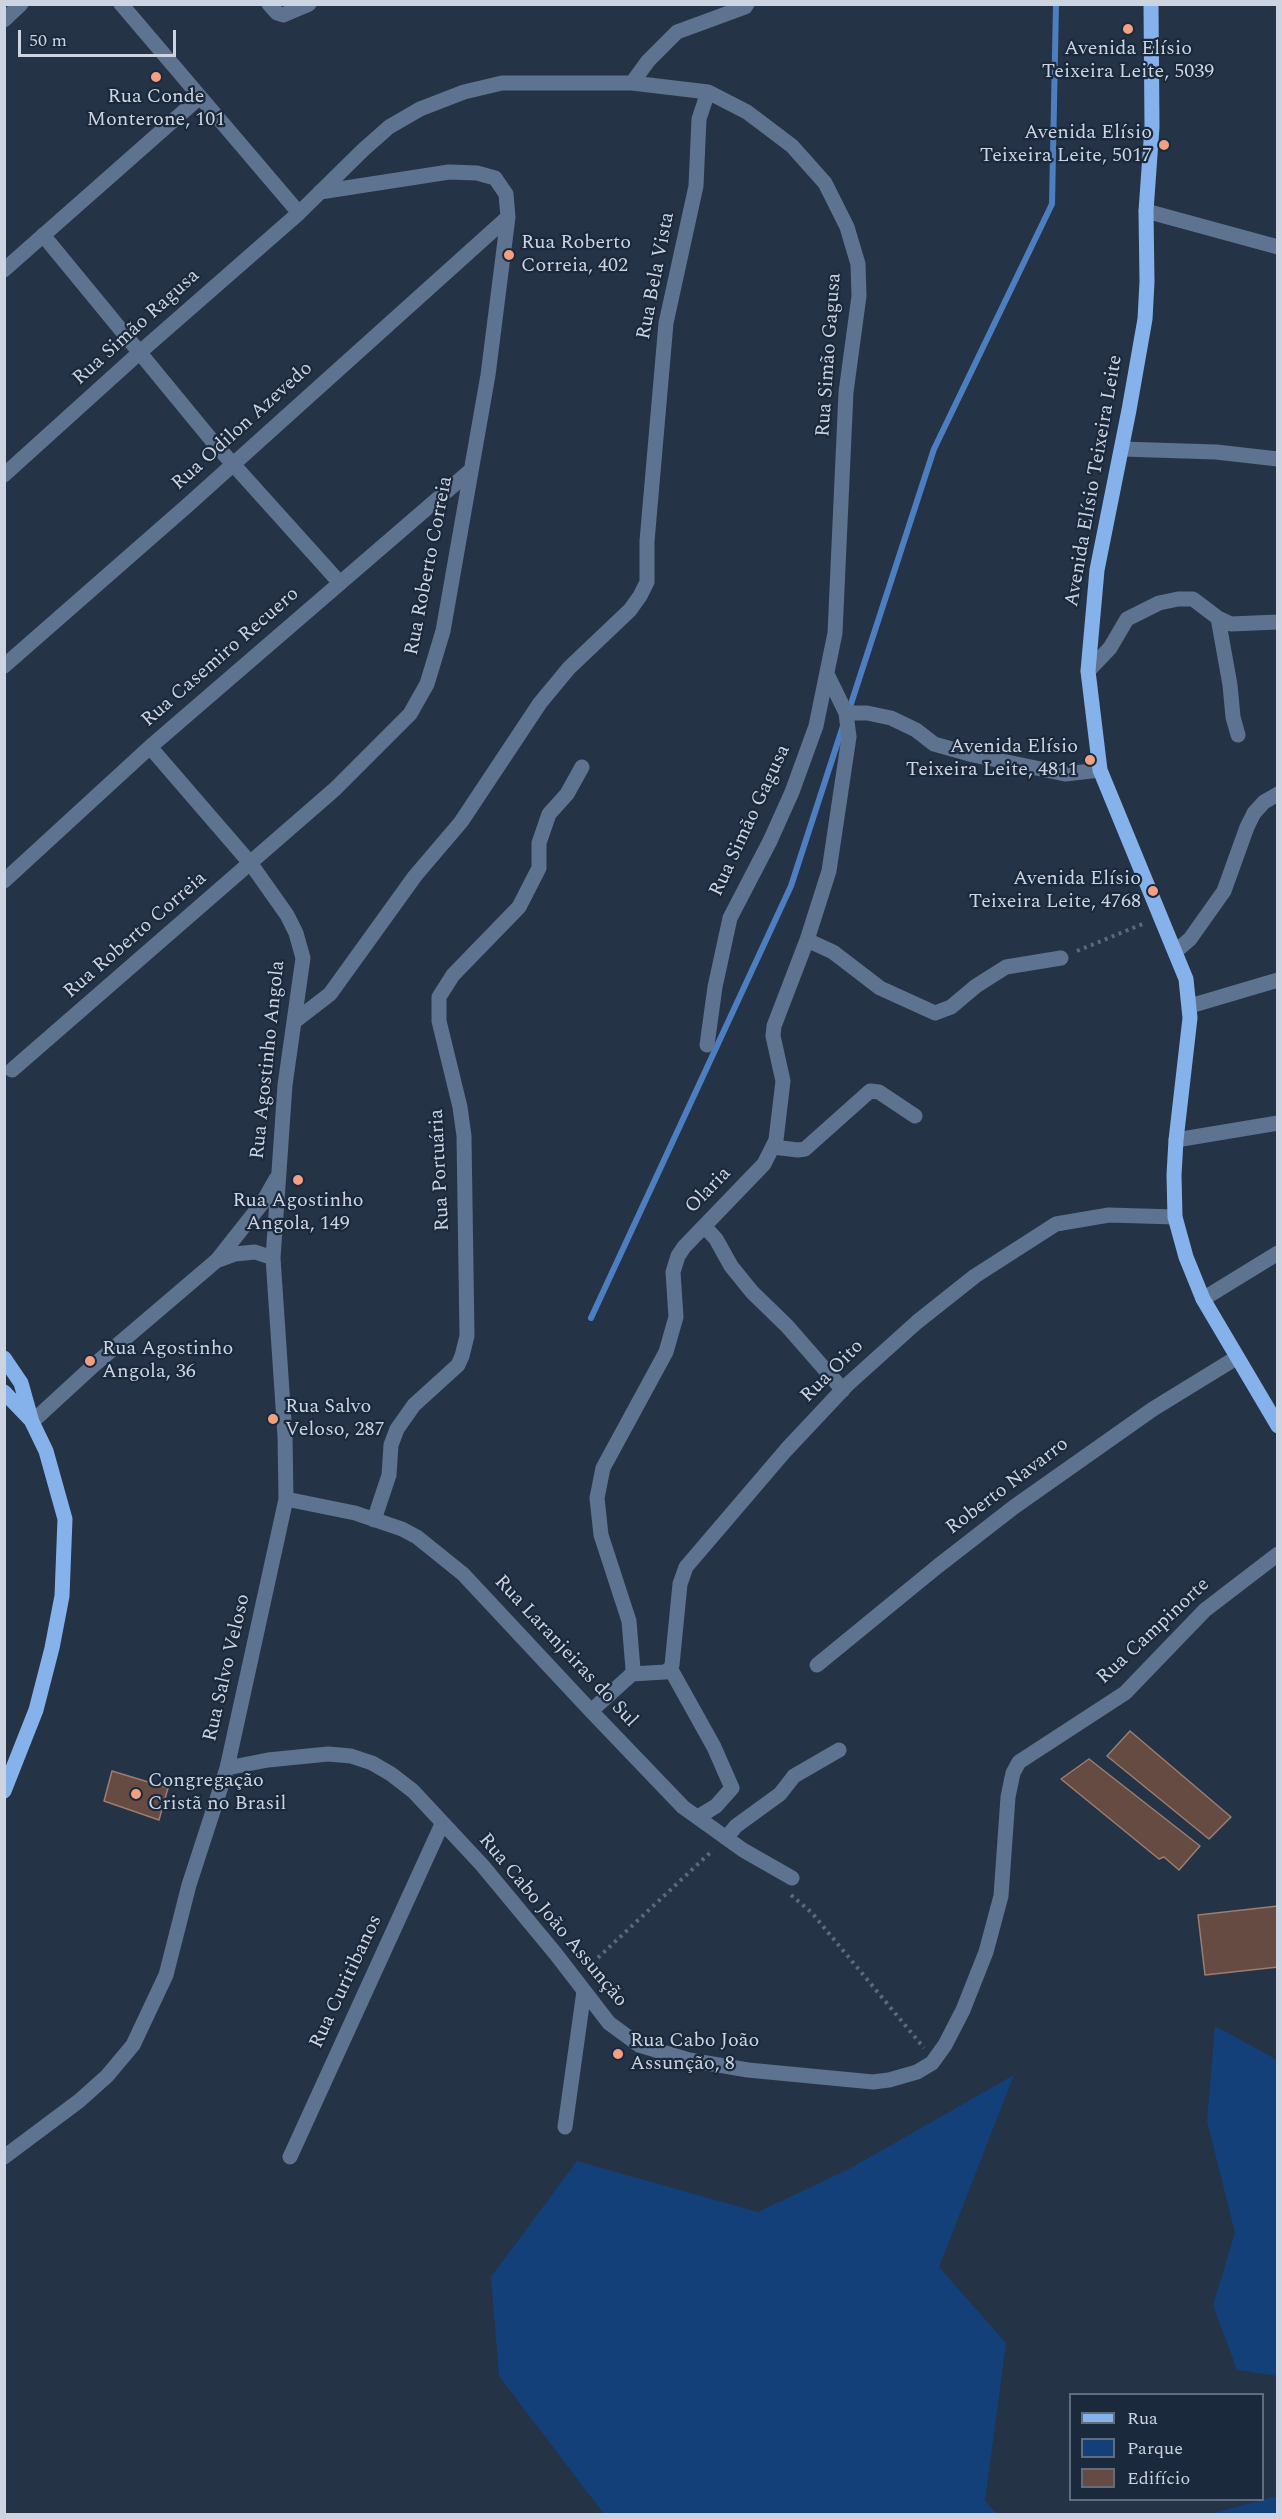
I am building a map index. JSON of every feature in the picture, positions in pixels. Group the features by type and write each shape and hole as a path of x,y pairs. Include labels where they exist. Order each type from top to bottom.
{"main road":[{"name":"Avenida Elísio Teixeira Leite","path":"1151,4 1152,127 1146,211 1148,282 1145,319 1122,449 1097,570 1088,670 1100,770 1186,979 1190,1018 1176,1140 1175,1217 1186,1257 1203,1299 1236,1358 1278,1425"},
{"path":"4,1358 21,1383 32,1422 46,1451 65,1519 62,1596 52,1648 36,1710 4,1791"},
{"path":"4,1392 32,1422"}],"street":[{"path":"4,20 21,4"},
{"path":"121,4 299,213"},
{"path":"269,4 277,13 283,15 309,4"},
{"path":"632,83 648,61 677,32 745,7 747,4"},
{"name":"Rua Simão Gagusa","path":"299,213 389,127 420,109 464,92 502,83 632,83 708,92 747,112 792,146 825,183 847,227 858,264 859,296 846,392 839,583 835,633 828,676 816,726 792,792 770,841 730,918 715,987 708,1045"},
{"name":"Rua Bela Vista","path":"295,1021 330,994 415,876 461,822 540,703 569,668 630,610 640,596 646,582 647,541 666,323 696,186 699,119 708,92"},
{"path":"4,270 200,97"},
{"name":"Rua Roberto Correia","path":"12,1070 251,864 381,745 410,714 427,684 442,631 488,375 508,217 506,194 495,178 477,172 449,172 320,192"},
{"path":"1146,211 1278,247"},
{"name":"Rua Simão Ragusa","path":"4,475 139,352 299,213"},
{"name":"Rua Odilon Azevedo","path":"4,666 508,217"},
{"path":"43,236 233,464 340,583"},
{"path":"1122,449 1216,452 1278,459"},
{"name":"Rua Casemiro Recuero","path":"4,881 150,747 470,471"},
{"path":"1088,670 1110,648 1127,619 1143,609 1187,598 1194,599 1218,618 1232,624 1278,622"},
{"path":"1218,618 1229,676 1233,717 1238,735"},
{"name":"Olaria","path":"632,1674 633,1658 629,1621 601,1535 597,1498 598,1484 603,1468 666,1352 676,1317 673,1281 678,1256 764,1164 773,1147 783,1087 781,1063 773,1036 774,1026 807,940 829,871 849,737 846,713 828,676"},
{"path":"846,713 867,713 891,718 916,730 934,744 973,755 1065,774 1100,770"},
{"name":"Rua Agostinho Angola","path":"150,747 251,864 287,915 296,933 303,958 285,1086 273,1258 255,1252 235,1254 216,1261"},
{"name":"Rua Portuária","path":"374,1520 389,1474 391,1445 397,1429 414,1405 458,1365 467,1336 464,1136 460,1107 439,1021 439,997 453,975 519,907 539,868 539,843 549,814 567,794 582,767"},
{"path":"1176,951 1190,939 1224,891 1254,813 1264,802 1278,794"},
{"path":"807,940 833,952 880,988 935,1013 951,1007 976,986 1006,967 1061,958"},
{"path":"1190,1006 1278,980"},
{"path":"773,1147 805,1149 870,1091 879,1092 915,1116"},
{"path":"1176,1140 1278,1123"},
{"name":"Rua Agostinho Angola","path":"32,1422 94,1365 216,1261 263,1202 278,1178"},
{"name":"Rua Oito","path":"670,1668 680,1584 686,1567 786,1450 843,1389 917,1322 975,1276 1048,1228 1070,1221 1109,1215 1175,1217"},
{"path":"705,1227 716,1239 731,1266 752,1292 787,1326 843,1389"},
{"path":"1203,1299 1278,1253"},
{"name":"Rua Salvo Veloso","path":"4,2157 79,2101 107,2076 133,2045 166,1975 189,1885 227,1768 286,1498 285,1436 273,1258"},
{"name":"Roberto Navarro","path":"817,1665 1022,1501 1153,1409 1236,1358"},
{"name":"Rua Laranjeiras do Sul","path":"286,1498 374,1520 417,1537 463,1574 683,1807 726,1838 792,1878"},
{"name":"Rua Campinorte","path":"935,2059 963,2010 986,1952 1002,1896 1008,1797 1016,1767 1031,1753 1125,1693 1205,1610 1278,1554"},
{"path":"591,1712 632,1674 664,1672 670,1668 714,1747 732,1788 716,1806 698,1817"},
{"path":"726,1838 736,1826 780,1794 794,1776 839,1750"},
{"name":"Rua Cabo João Assunção","path":"227,1768 301,1755 328,1754 351,1756 372,1763 392,1774 413,1791 482,1865 609,2023 631,2040 689,2060 748,2070 873,2082 917,2072 926,2068 935,2059"},
{"name":"Rua Curitibanos","path":"290,2157 442,1824"},
{"path":"565,2127 579,1985"}],"path":[{"path":"1061,958 1159,916"},
{"path":"579,1985 726,1838"},
{"path":"792,1878 788,1893 812,1913 935,2059"}],"green space":[{"path":"1215,2026 1277,2060 1277,2376 1237,2370 1213,2305 1235,2233 1207,2121"},
{"path":"1014,2075 939,2267 1006,2343 985,2501 997,2514 604,2514 499,2376 491,2277 577,2161 758,2212 849,2169"},
{"path":"1277,2496 1277,2514 1210,2514 1264,2501"}],"building":[{"path":"1130,1731 1231,1817 1209,1839 1107,1756"},
{"path":"1089,1759 1200,1846 1179,1870 1164,1857 1159,1859 1061,1779"},
{"name":"Congregação Cristã no Brasil","path":"112,1771 168,1788 159,1820 104,1801"},
{"path":"1278,1906 1278,1967 1205,1975 1198,1915"}],"waterway":[{"path":"849,710 934,449 1052,204 1056,4"},
{"path":"591,1318 791,886 843,726"}],"place":[{"name":"Avenida Elísio Teixeira Leite, 5039","path":"1128,29"},
{"name":"Rua Conde Monterone, 101","path":"156,77"},
{"name":"Avenida Elísio Teixeira Leite, 5017","path":"1164,145"},
{"name":"Rua Roberto Correia, 402","path":"509,255"},
{"name":"Avenida Elísio Teixeira Leite, 4811","path":"1090,760"},
{"name":"Avenida Elísio Teixeira Leite, 4768","path":"1153,891"},
{"name":"Rua Agostinho Angola, 149","path":"298,1180"},
{"name":"Rua Agostinho Angola, 36","path":"90,1361"},
{"name":"Rua Salvo Veloso, 287","path":"273,1419"},
{"name":"Congregação Cristã no Brasil","path":"136,1794"},
{"name":"Rua Cabo João Assunção, 8","path":"618,2054"}]}
